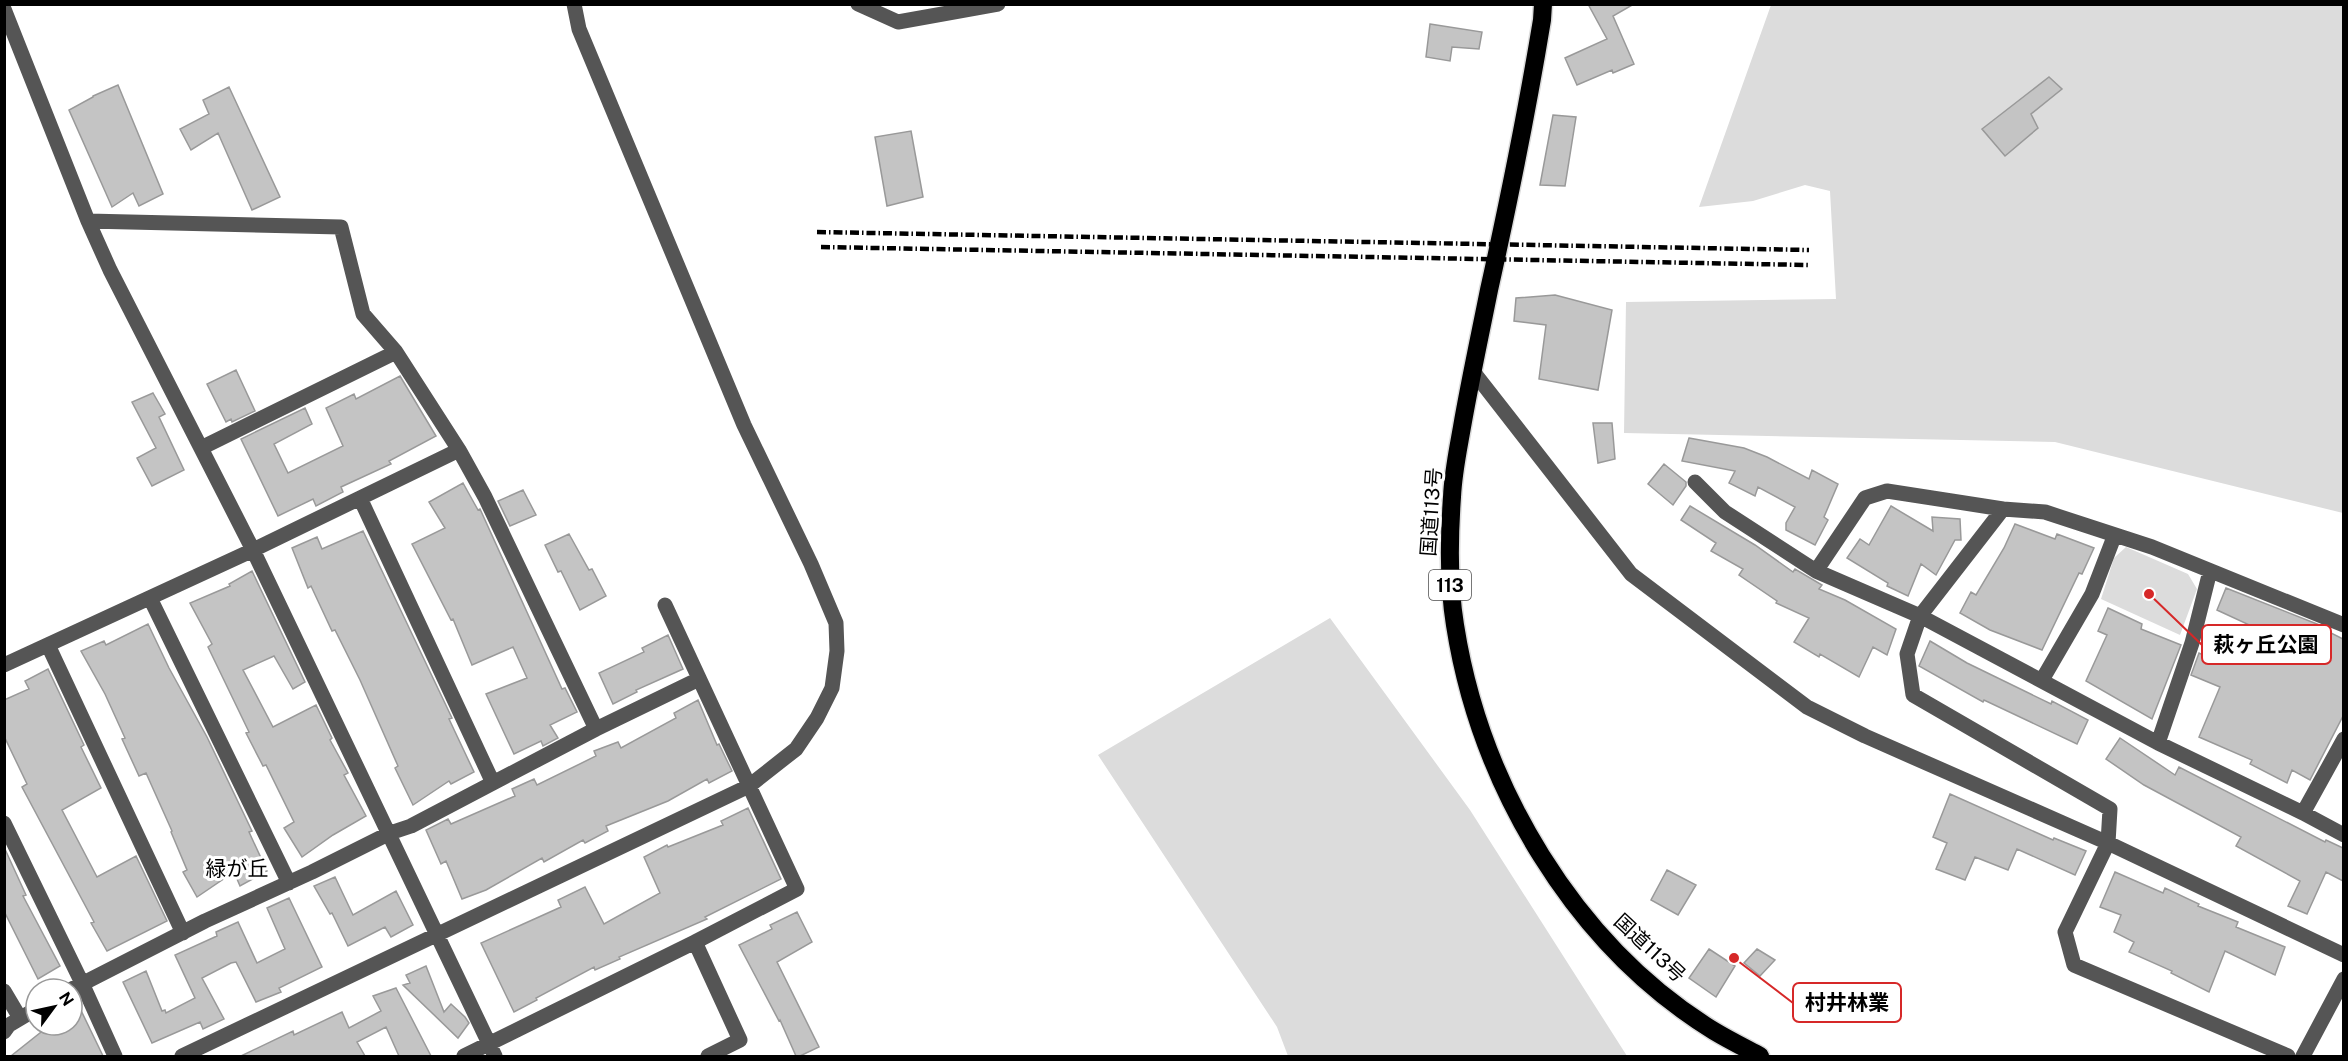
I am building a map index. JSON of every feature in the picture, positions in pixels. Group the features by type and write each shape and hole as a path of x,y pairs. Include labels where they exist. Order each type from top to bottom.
{"highway":[{"name":"国道113号","path":"1543,4 1521,142 1472,370 1452,493 1450,582 1455,625 1477,718 1492,760 1526,830 1553,876 1607,942 1637,972 1713,1030 1760,1056"}],"street":[{"path":"182,1056 749,786 796,749 817,718 832,688 837,651 836,623 811,564 744,425 579,29 574,4"},
{"path":"858,4 898,22 998,4"},
{"path":"883,4 898,22"},
{"path":"4,9 88,221 110,270 253,550 390,833 492,1051"},
{"path":"88,221 341,227 363,314 396,352 459,450 485,497 596,729"},
{"path":"201,448 396,352"},
{"path":"1472,370 1631,574 1808,707 1865,736 2108,843 2343,955"},
{"path":"4,665 253,550 459,450"},
{"path":"1695,482 1725,512 1816,572 1920,616 2158,743 2303,813 2343,835"},
{"path":"1816,572 1865,498 1887,491 2003,509 2045,512 2114,537 2152,547 2343,624"},
{"path":"360,498 493,783"},
{"path":"2003,509 1920,616 1907,654 1913,695 2110,809 2108,843 2065,932 2074,965 2288,1056"},
{"path":"2042,681 2092,594 2114,537"},
{"path":"2158,743 2192,644 2210,571"},
{"path":"150,598 289,883"},
{"path":"464,1056 492,1051 797,889 665,605"},
{"path":"48,645 183,933"},
{"path":"84,982 390,833 411,825 596,729 699,679"},
{"path":"2303,813 2343,739"},
{"path":"4,823 73,977"},
{"path":"695,942 740,1040 708,1056"},
{"path":"2303,1056 2343,979"},
{"path":"4,991 20,1018"},
{"path":"84,999 115,1056"},
{"path":"4,1032 24,1016"}],"shaded area":[{"path":"1771,5 2343,5 2343,513 2055,442 1624,433 1626,302 1836,299 1830,191 1805,185 1753,201 1699,207"},
{"path":"2126,547 2188,574 2197,589 2180,635 2101,599 2114,558"},
{"path":"1330,618 1470,810 1627,1056 1288,1056 1277,1027 1098,755"}],"building":[{"path":"1588,4 1634,4 1613,16 1634,64 1613,73 1612,70 1577,85 1565,58 1607,39"},
{"path":"1430,24 1482,32 1479,49 1452,47 1450,61 1426,57"},
{"path":"2049,77 2062,89 2031,114 2038,128 2005,156 1982,129"},
{"path":"118,85 163,194 139,206 133,193 112,207 69,110"},
{"path":"229,87 280,197 252,210 218,133 191,150 180,129 209,114 203,100"},
{"path":"1553,115 1576,117 1565,186 1540,185"},
{"path":"911,131 923,197 887,206 875,137"},
{"path":"1555,295 1612,310 1598,390 1539,379 1546,325 1514,321 1516,298"},
{"path":"236,370 255,411 232,422 231,419 226,422 207,384"},
{"path":"400,376 436,436 389,461 391,464 341,487 343,492 316,506 313,499 278,516 241,439 305,408 312,424 274,444 288,473 343,446 326,408 354,394 356,399"},
{"path":"153,393 165,414 159,417 184,470 152,486 137,458 156,448 132,402"},
{"path":"1593,423 1612,423 1615,459 1598,463"},
{"path":"1689,438 1744,448 1809,479 1812,470 1838,484 1824,517 1828,520 1815,545 1786,530 1786,523 1795,507 1758,487 1755,496 1729,483 1735,471 1682,461"},
{"path":"1664,464 1686,482 1686,486 1673,505 1648,484"},
{"path":"463,483 478,510 480,509 562,689 565,688 577,712 550,725 558,738 543,746 541,741 514,754 486,694 527,678 513,647 472,665 453,619 451,620 412,544 445,528 429,502"},
{"path":"523,490 536,515 510,526 498,501"},
{"path":"1690,506 1755,545 1793,572 1795,569 1822,585 1819,589 1845,600 1896,629 1887,655 1873,647 1859,677 1794,642 1809,618 1776,603 1777,601 1739,575 1743,569 1711,551 1716,543 1681,520"},
{"path":"1891,506 1933,531 1932,517 1960,519 1961,540 1955,540 1936,575 1921,564 1908,596 1887,586 1888,583 1847,558 1860,539 1869,545"},
{"path":"2015,524 2055,539 2057,534 2094,548 2082,574 2079,573 2042,650 1990,630 1960,613 1971,592 1976,595 2004,548"},
{"path":"363,531 452,718 449,719 474,772 451,784 449,781 413,805 395,768 398,766 360,680 335,630 332,631 311,586 308,588 292,548 317,537 322,549"},
{"path":"569,534 589,570 592,569 606,596 580,610 545,545"},
{"path":"252,571 305,682 293,689 274,656 243,670 273,727 316,705 332,738 330,740 348,773 344,775 366,816 333,835 302,857 284,828 294,822 266,765 263,766 246,733 249,732 208,647 212,644 190,603 230,586 229,584"},
{"path":"2226,588 2322,626 2321,628 2343,639 2343,716 2310,780 2292,770 2287,783 2250,764 2252,760 2199,737 2220,687 2191,675 2199,653 2203,655 2207,645 2241,659 2256,628 2217,610"},
{"path":"2108,608 2142,624 2141,629 2181,645 2152,719 2086,681 2107,635 2098,631"},
{"path":"148,624 207,737 252,831 249,832 267,871 240,886 234,872 197,897 183,872 187,870 146,773 139,776 105,694 81,651 104,641 106,645"},
{"path":"668,635 683,669 636,690 637,692 613,704 599,673 644,652 642,648"},
{"path":"1930,641 1967,663 2051,704 2052,701 2088,720 2077,744 1984,700 1983,702 1919,666"},
{"path":"48,669 84,745 81,747 101,788 62,810 97,877 136,856 167,921 107,951 91,923 94,922 22,787 27,784 4,736 4,700 29,689 25,681"},
{"path":"698,700 717,745 719,744 732,771 709,783 707,779 668,801 606,826 608,831 585,843 583,840 544,862 542,858 486,890 462,899 446,861 441,864 426,830 448,819 451,824 515,796 512,789 534,779 537,785 596,756 594,751 618,742 621,748 676,718 674,713"},
{"path":"2120,738 2175,775 2179,767 2325,842 2326,840 2343,848 2343,881 2326,872 2307,914 2288,906 2300,881 2236,846 2241,837 2144,785 2106,759"},
{"path":"1950,794 2053,840 2054,838 2086,851 2075,875 2017,849 2008,870 1975,857 1965,880 1936,869 1947,843 1933,837"},
{"path":"748,808 781,879 705,917 707,919 619,957 620,959 595,970 594,967 514,1012 481,943 561,907 558,900 585,887 604,924 660,893 644,857 667,845 668,847 723,825 721,821"},
{"path":"4,847 26,895 23,896 60,966 41,977 37,977 4,911"},
{"path":"1667,870 1696,885 1678,915 1651,900"},
{"path":"2115,872 2163,893 2165,888 2199,904 2198,906 2238,922 2236,927 2285,947 2275,975 2225,951 2209,992 2171,973 2172,971 2129,952 2134,942 2114,932 2121,915 2100,907"},
{"path":"335,877 353,915 396,891 413,925 391,937 385,927 348,946 332,913 330,914 314,886"},
{"path":"289,898 322,967 279,988 281,992 256,1002 236,962 231,963 202,978 224,1019 203,1029 200,1022 152,1043 123,982 146,971 162,1011 165,1010 166,1013 195,998 175,955 217,936 216,932 238,922 257,963 285,949 267,908"},
{"path":"797,912 812,942 777,962 819,1047 800,1056 796,1056 780,1020 739,945 772,929 770,925"},
{"path":"1709,949 1735,966 1716,997 1689,978"},
{"path":"1757,949 1775,960 1760,976 1744,963"},
{"path":"426,966 444,1012 451,1004 469,1023 458,1038 403,985 410,983 406,975"},
{"path":"396,988 431,1056 399,1056 386,1027 357,1042 365,1056 241,1056 293,1031 294,1035 342,1012 349,1028 381,1011 373,996"},
{"path":"84,1017 103,1056 11,1056 35,1037 84,1037"}],"railway":[{"path":"817,232 1809,250"},
{"path":"821,247 1809,265"}],"place":[{"name":"萩ヶ丘公園","path":"2149,594"},
{"name":"村井林業","path":"1734,958"}],"district":[{"name":"緑が丘","path":"237,868"}]}
